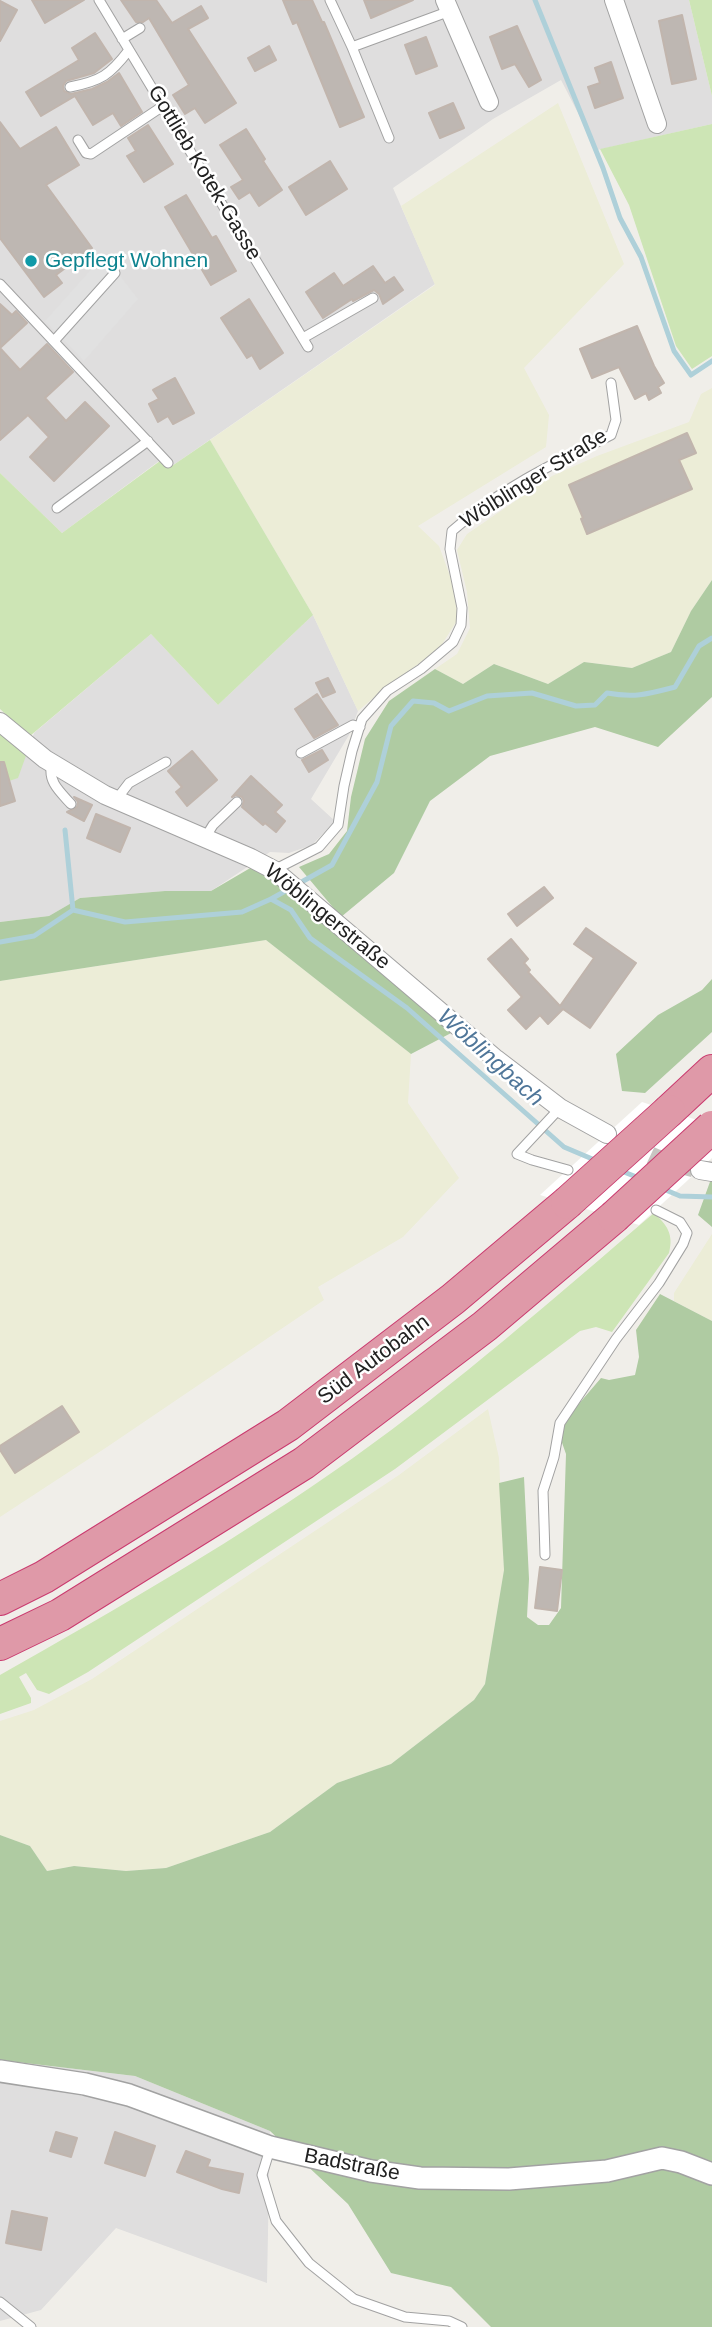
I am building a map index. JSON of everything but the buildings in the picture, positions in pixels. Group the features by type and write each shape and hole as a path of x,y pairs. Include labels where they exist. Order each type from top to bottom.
{"highway":[{"name":"Süd Autobahn","path":"0,1599 44,1577 288,1425 453,1299 567,1203 712,1071"},
{"name":"Süd Autobahn","path":"0,1644 60,1615 304,1463 485,1326 614,1217 712,1128"}],"street":[{"path":"614,0 657,124"},
{"path":"448,5 489,102"},
{"name":"Wöblingerstraße","path":"0,722 52,764 79,781 280,874 558,1111 607,1134"},
{"name":"Badstraße","path":"0,2071 85,2084 129,2095 270,2147 371,2171 420,2178 509,2179 607,2171 662,2158 712,2174"}],"lane":[{"name":"Gottlieb Kotek-Gasse","path":"99,0 308,347"},
{"path":"330,0 388,138"},
{"path":"352,47 448,5"},
{"path":"122,39 140,28"},
{"path":"70,87 97,80 115,69 129,50"},
{"path":"78,140 86,153 91,154 163,106"},
{"path":"54,341 115,273"},
{"path":"0,284 168,463"},
{"path":"303,338 373,298"},
{"name":"Wölblinger Straße","path":"280,874 319,847 338,825 344,786 362,719 387,691 421,669 453,642 461,625 462,608 450,549 452,531 470,516 542,469 611,435 616,420 611,383"},
{"path":"57,508 148,441"},
{"path":"301,753 353,725 360,727"},
{"path":"116,800 129,783 166,762"},
{"path":"52,764 50,772 55,786 71,804"},
{"path":"205,838 213,825 237,802"},
{"path":"558,1111 517,1154 568,1170"},
{"path":"545,1555 543,1491 554,1457 560,1423 616,1339 659,1283 687,1233 680,1222 656,1210"},
{"path":"270,2147 262,2175 276,2221 309,2263 354,2299 405,2317 449,2321 462,2327"},
{"path":"0,2302 31,2327"}],"shaded area":[{"path":"0,0 689,0 712,96 712,124 597,150 561,80 493,119 393,188 435,284 169,468 159,461 62,533 0,473"},
{"path":"104,255 138,299 84,361 45,321"},
{"path":"313,615 358,711 349,735 311,799 335,821 312,845 289,853 270,852 211,891 165,891 80,898 49,916 0,922 0,784 27,753 34,733 151,634 218,705"},
{"path":"0,2060 135,2076 270,2131 267,2283 116,2228 41,2310 0,2321"}],"green space":[{"path":"689,0 712,0 712,96"},
{"path":"558,103 624,264 524,368 549,415 546,447 418,526 439,546 453,584 458,619 439,649 358,711 313,615 210,440 435,285 401,206"},
{"path":"712,124 712,356 692,369 676,346 629,205 600,149"},
{"path":"712,388 712,580 691,611 671,652 632,668 584,662 548,684 494,664 463,684 435,669 457,654 470,628 467,592 457,550 467,534 552,476 597,456 689,422 701,394"},
{"path":"210,440 313,615 218,705 151,634 30,736 0,709 0,473 62,533 160,461 169,468"},
{"path":"712,580 712,697 658,747 595,727 490,756 430,801 394,873 341,917 299,867 329,854 347,831 351,797 365,739 389,701 435,669 463,684 494,664 548,684 584,662 632,668 671,652 691,611"},
{"path":"0,730 27,753 18,778 0,784"},
{"path":"252,867 274,878 453,1032 411,1054 266,940 0,981 0,922 49,916 80,898 165,891 211,891"},
{"path":"266,940 411,1054 408,1103 459,1178 403,1237 318,1287 324,1300 0,1517 0,981"},
{"path":"712,979 712,1032 645,1093 622,1091 616,1054 658,1015 702,990"},
{"path":"712,1179 712,1227 698,1215"},
{"path":"654,1213 668,1230 671,1240 669,1253 612,1332 596,1327 580,1331 395,1469 88,1672 49,1694 37,1690 26,1673 19,1677 31,1703 0,1714 0,1675 223,1544 353,1458 468,1370"},
{"path":"712,1234 712,1321 674,1301 674,1293"},
{"path":"660,1294 712,1321 712,2327 491,2327 451,2287 391,2273 348,2204 270,2131 135,2076 0,2060 0,1835 30,1846 47,1871 74,1866 126,1871 166,1868 270,1832 337,1783 391,1764 474,1700 485,1684 504,1570 499,1483 524,1477 529,1579 527,1617 538,1625 549,1625 561,1608 566,1454 560,1437 565,1420 601,1378 609,1380 635,1375 639,1357 636,1330"},
{"path":"488,1409 499,1458 504,1570 485,1684 474,1700 391,1764 337,1783 270,1832 166,1868 126,1871 74,1866 47,1871 30,1846 0,1835 0,1721 34,1710 92,1679 399,1475"}],"pier":[{"path":"642,1102 712,1125 712,1158 639,1225 540,1195"}],"waterway":[{"path":"535,0 603,168 620,218 641,257 674,351 691,375 712,361"},
{"path":"0,942 34,936 73,910 125,922 242,912 332,865 377,782 391,726 413,701 434,703 449,711 487,696 532,693 576,706 595,705 607,693 626,695 657,692 675,687 699,646 712,638"},
{"path":"65,830 73,910"},
{"name":"Wöblingbach","path":"271,899 291,910 310,938 407,1008 564,1147 597,1161"},
{"name":"Wöblingbach","path":"619,1170 639,1178"},
{"name":"Wöblingbach","path":"661,1188 680,1196 712,1197"}],"tunnel":[{"path":"626,1144 656,1158 700,1170"}],"place":[{"name":"Gepflegt Wohnen","path":"31,261"}]}
